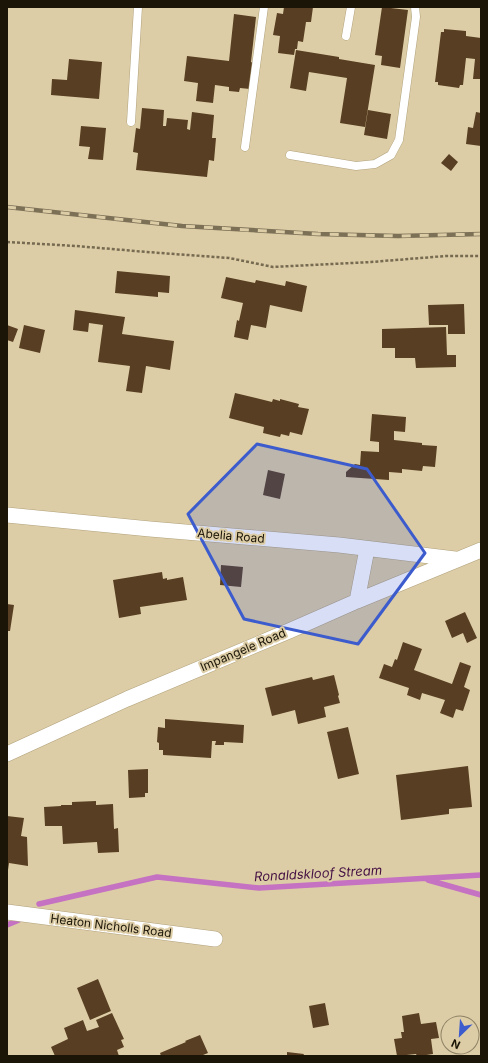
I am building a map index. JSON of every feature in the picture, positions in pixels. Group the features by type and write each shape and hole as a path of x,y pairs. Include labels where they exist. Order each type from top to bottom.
{"street":[{"name":"Abelia Road","path":"7,515 339,546 456,560"},
{"path":"357,601 367,549"},
{"name":"Impangele Road","path":"7,754 127,699 481,550"},
{"name":"Heaton Nicholls Road","path":"7,912 215,939"}],"lane":[{"path":"131,122 138,7"},
{"path":"246,147 264,7"},
{"path":"346,36 351,7"},
{"path":"290,155 356,166 375,164 390,155 399,140 416,16 415,7"}],"path":[{"path":"7,242 229,258 273,267 371,262 446,256 481,256"}],"highlighted area":[{"path":"257,444 367,469 425,553 358,644 244,619 188,514"}],"building":[{"path":"284,7 313,7 311,22 306,22 303,42 298,41 297,49 295,49 294,55 278,53 280,36 273,35 277,13 283,14"},
{"path":"382,7 408,10 400,68 381,65 382,56 375,55"},
{"path":"234,14 256,17 251,62 253,63 250,89 240,88 239,92 229,91 229,87 215,85 213,103 196,101 198,83 184,81 187,56 229,61"},
{"path":"444,29 466,31 466,36 481,38 481,79 473,79 475,59 466,58 463,85 460,85 459,88 438,85 438,82 435,82 441,32 444,32"},
{"path":"296,50 375,65 365,127 340,123 347,78 309,72 306,91 290,88"},
{"path":"69,59 102,62 99,99 51,95 52,79 67,80"},
{"path":"142,108 164,110 163,126 166,126 167,118 188,120 187,129 190,130 192,112 214,115 212,138 216,138 214,161 209,160 207,177 136,170 138,153 133,152 136,128 140,129"},
{"path":"368,110 391,114 387,139 364,135"},
{"path":"476,112 481,113 481,146 466,144 468,127 473,128"},
{"path":"81,126 106,128 103,160 88,159 90,147 79,146"},
{"path":"449,154 458,162 451,171 441,163"},
{"path":"117,271 170,276 169,293 158,292 158,297 115,293"},
{"path":"226,277 255,283 256,280 285,286 286,281 307,286 302,312 270,305 266,328 251,325 248,340 234,337 237,320 239,321 243,303 221,298"},
{"path":"464,304 465,334 448,334 448,325 429,325 428,305"},
{"path":"75,310 125,317 122,334 174,341 170,370 146,366 142,393 126,391 130,366 98,362 103,325 89,323 88,332 73,330"},
{"path":"7,325 18,329 13,342 7,340"},
{"path":"24,325 45,330 40,353 19,348"},
{"path":"446,327 447,355 456,355 456,367 416,368 415,358 395,358 395,348 382,348 382,329"},
{"path":"235,393 272,402 273,399 280,401 280,399 299,404 298,407 309,409 302,435 290,432 289,436 281,434 280,437 263,433 264,427 229,418"},
{"path":"372,414 406,417 405,432 394,431 394,440 437,446 435,467 423,466 422,471 402,469 402,473 389,472 389,480 346,477 346,472 355,464 360,465 361,451 379,452 379,442 370,441"},
{"path":"268,470 285,474 280,499 263,495"},
{"path":"221,565 243,567 241,587 220,585"},
{"path":"162,572 163,579 167,578 167,580 183,577 187,600 140,607 141,614 119,618 113,580"},
{"path":"7,604 14,605 10,631 7,631"},
{"path":"465,612 477,638 467,643 463,633 452,638 445,621"},
{"path":"403,642 422,649 414,670 452,684 460,662 471,666 464,687 470,690 463,711 456,709 453,718 440,713 445,700 422,693 420,700 407,695 409,688 379,678 384,664 392,667 395,659 397,660"},
{"path":"334,675 340,703 324,707 326,717 298,724 295,710 272,716 265,688 312,677 313,680"},
{"path":"165,719 244,725 243,743 224,742 224,745 215,745 216,741 212,741 211,758 163,755 163,750 159,750 159,743 157,742 158,727 165,728"},
{"path":"348,727 359,774 338,779 327,732"},
{"path":"468,766 472,807 449,809 449,814 401,820 396,775"},
{"path":"148,769 148,793 145,793 145,797 129,798 128,770"},
{"path":"96,801 96,805 113,804 114,829 118,828 119,852 98,853 97,842 63,844 62,826 45,826 44,807 72,805 72,802"},
{"path":"7,816 24,818 21,836 27,837 28,866 9,863 7,870"},
{"path":"98,979 111,1011 90,1020 77,988"},
{"path":"325,1003 329,1025 313,1028 309,1006"},
{"path":"112,1013 124,1039 121,1040 124,1047 117,1050 119,1056 55,1056 51,1047 68,1039 64,1028 83,1020 87,1031 99,1027 96,1020"},
{"path":"419,1013 421,1024 436,1022 439,1038 431,1039 433,1054 420,1056 417,1056 416,1054 397,1056 394,1039 402,1038 401,1032 404,1032 402,1016"},
{"path":"200,1035 208,1053 203,1055 204,1056 161,1056 160,1053"},
{"path":"287,1052 304,1054 303,1056 287,1056"}],"waterway":[{"name":"Ronaldskloof Stream","path":"39,904 157,877 259,888 481,875"},
{"path":"428,880 481,895"},
{"name":"Ronaldskloof Stream","path":"7,925 19,920"}],"railway":[{"path":"7,207 182,226 318,234 398,236 481,234"}]}
